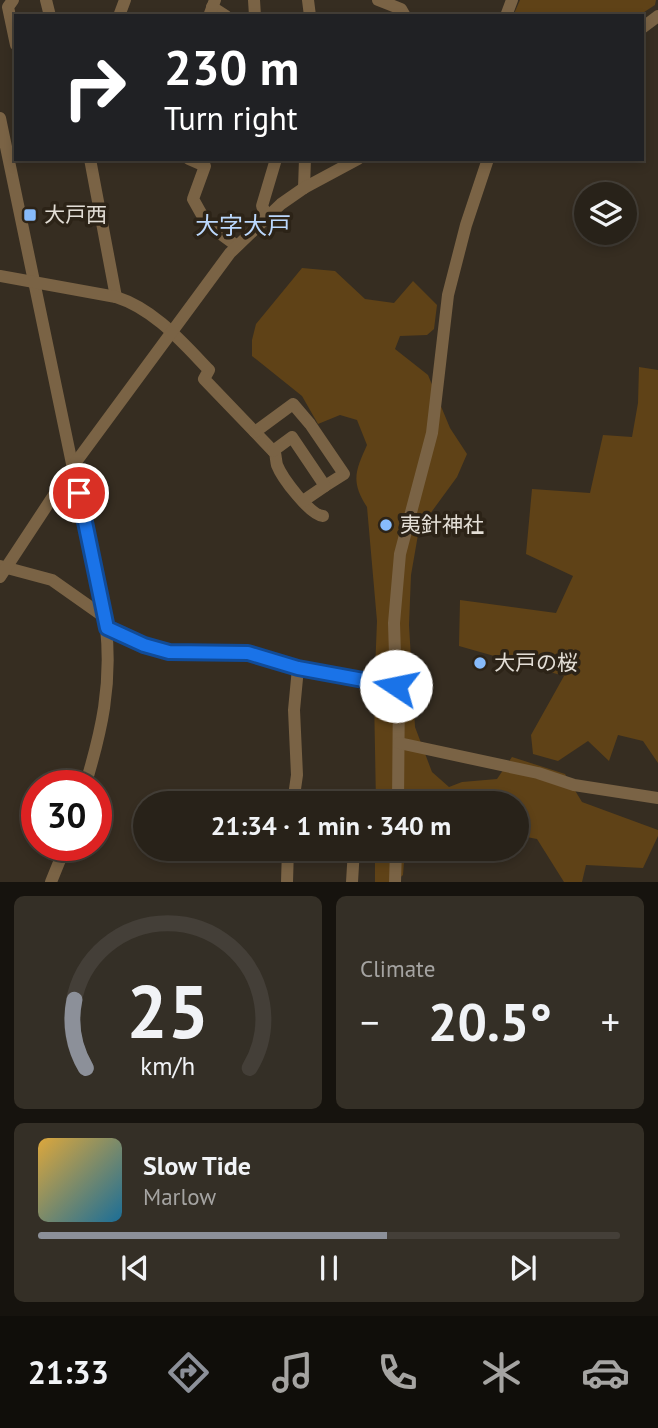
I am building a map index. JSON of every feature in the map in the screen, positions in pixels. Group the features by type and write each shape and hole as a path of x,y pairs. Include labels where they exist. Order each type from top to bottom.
{"street":[{"path":"13,0 8,7 14,36"},
{"path":"378,0 401,9 404,14"},
{"path":"0,118 12,152 109,657 106,703 90,770"},
{"path":"90,161 116,298"},
{"path":"194,161 205,166 193,199 207,224 237,246"},
{"path":"267,216 262,206 275,161"},
{"path":"304,188 305,161"},
{"path":"354,161 304,188 267,216 237,246 171,331 2,570 52,580 104,621 144,645 169,652 248,653 298,668 396,686"},
{"path":"398,791 399,687 396,686 394,623 400,554 432,433 448,295 466,225 487,161"},
{"path":"0,276 130,302 171,331 209,370 204,379 275,453 277,466 303,501 317,515 323,516"},
{"path":"254,432 293,404 310,424 344,474 303,501"},
{"path":"273,451 292,437 325,486"},
{"path":"295,791 297,775 294,710 298,668"},
{"path":"399,743 538,773 575,785 658,798"},
{"path":"51,882 60,861"},
{"path":"287,882 288,861"},
{"path":"352,882 353,861"},
{"path":"395,882 396,861"}],"shaded area":[{"path":"520,0 656,0 655,5 641,14 514,14"},
{"path":"302,268 335,271 365,299 394,303 413,281 437,305 434,329 427,335 400,336 395,349 428,375 450,428 467,454 457,477 419,529 411,575 409,625 415,727 432,772 449,787 462,782 497,779 512,757 565,774 582,802 658,830 658,836 643,868 586,865 582,882 564,882 537,839 529,837 529,791 376,791 374,696 377,621 367,507 358,490 356,476 367,445 357,420 340,415 318,424 302,396 252,356 256,324"},
{"path":"639,367 658,370 658,763 643,741 618,735 609,761 588,741 558,761 533,754 531,735 564,676 459,646 460,600 556,613 573,576 526,554 532,489 590,493 603,435 632,437 638,403"},
{"path":"375,861 404,861 403,875 395,882 375,882"}],"place":[{"name":"大戸西","path":"30,215"},
{"name":"夷針神社","path":"386,525"},
{"name":"大戸の桜","path":"480,663"}],"district":[{"name":"大字大戸","path":"243,226"}],"route":[{"path":"79,493 107,628 144,645 169,652 248,653 298,668 396,686"}]}
